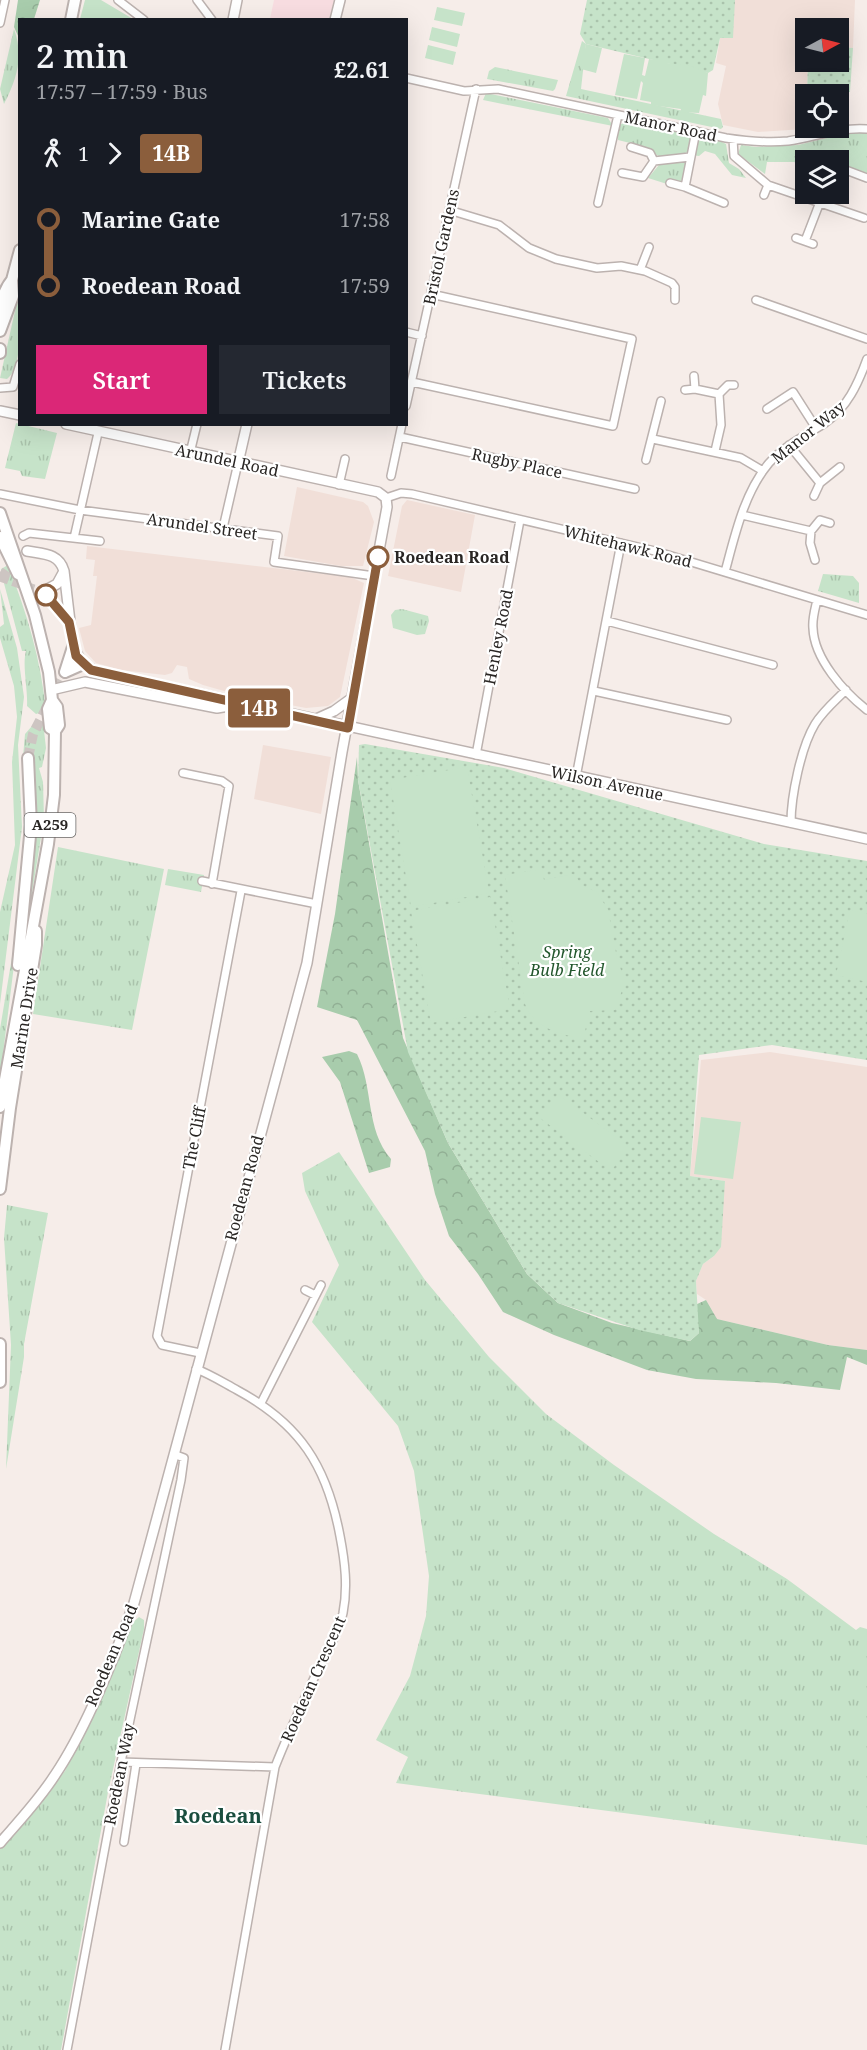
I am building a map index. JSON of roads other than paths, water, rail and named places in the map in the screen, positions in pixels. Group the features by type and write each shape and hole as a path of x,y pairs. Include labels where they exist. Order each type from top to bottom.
{"main road":[{"path":"71,18 75,0"},
{"path":"233,18 237,0"},
{"path":"336,18 340,0"},
{"path":"0,331 3,316 10,308 13,296 12,280 18,259"},
{"path":"0,411 18,415"},
{"name":"Arundel Road","path":"77,426 190,453 378,492 386,498"},
{"path":"238,463 247,426"},
{"name":"Roedean Road","path":"0,1843 56,1774 83,1722 126,1624 176,1455 200,1353 307,963 387,507 386,498"},
{"name":"Marine Drive","path":"0,513 18,559 21,579 42,641 52,695 48,709 50,728 55,731 54,795 36,919 0,1107"},
{"name":"Marine Drive","path":"0,537 21,579"},
{"path":"27,551 53,556 60,561 64,571 73,647 83,664 95,671 237,704"},
{"path":"64,571 57,584 42,592 59,607 69,622"},
{"path":"73,647 65,672 83,664"},
{"path":"52,695 69,683 85,682 217,708 237,704"},
{"path":"314,720 339,708 352,698"},
{"name":"Wilson Avenue","path":"237,704 867,839"},
{"path":"13,1031 31,825 28,758"},
{"name":"Marine Drive","path":"0,1189 36,945 36,919"},
{"path":"0,1344 0,1382"}],"street":[{"path":"0,23 5,0"},
{"path":"118,0 141,18"},
{"path":"197,0 210,18"},
{"name":"Manor Road","path":"408,78 464,91 498,89 733,139 780,141 844,128 867,129"},
{"name":"Bristol Gardens","path":"408,398 476,89"},
{"path":"598,203 618,115"},
{"path":"685,187 696,131"},
{"path":"733,139 734,156 768,185 795,194"},
{"path":"631,147 650,153 654,161"},
{"path":"654,161 690,158"},
{"path":"622,173 643,177 654,161"},
{"path":"849,171 867,178"},
{"path":"670,183 724,203"},
{"path":"764,195 768,185"},
{"path":"805,241 819,204"},
{"path":"826,204 864,218"},
{"path":"449,210 499,225 529,248 556,260 597,268 615,266 640,270 678,287 675,300"},
{"path":"796,238 813,244"},
{"path":"640,270 649,247"},
{"path":"412,382 613,426 632,339 431,294"},
{"path":"756,300 867,339"},
{"path":"408,332 422,336"},
{"name":"Manor Way","path":"725,572 751,490 763,471 789,445 831,418 848,400 867,359"},
{"path":"0,388 13,387 18,370"},
{"path":"694,376 696,389"},
{"path":"719,394 728,386 734,385"},
{"path":"685,390 696,389 719,394"},
{"path":"767,409 793,392 816,428"},
{"path":"715,452 721,425 719,394"},
{"path":"646,460 661,401"},
{"path":"190,453 196,426"},
{"path":"391,476 402,426"},
{"path":"74,538 93,429"},
{"name":"Rugby Place","path":"400,437 635,489"},
{"path":"653,439 741,458 763,471"},
{"path":"789,445 820,483"},
{"path":"339,485 345,459"},
{"path":"223,528 238,463"},
{"path":"814,496 820,483 840,466"},
{"name":"Whitehawk Road","path":"386,498 407,493 621,543 867,615"},
{"name":"Arundel Street","path":"0,494 80,510 278,536 274,562 374,576"},
{"path":"742,515 811,531"},
{"name":"Henley Road","path":"476,755 520,520"},
{"path":"815,560 810,548 811,531 820,520 830,523"},
{"path":"23,536 29,533 100,541"},
{"path":"576,777 621,543"},
{"path":"817,600 812,625 815,640 829,668 846,690 867,710"},
{"path":"607,621 773,665"},
{"path":"791,823 799,771 811,731 821,715 846,690"},
{"path":"594,691 726,720"},
{"path":"183,773 222,781 229,786 212,884"},
{"path":"202,881 242,891 317,904"},
{"name":"The Cliff","path":"200,1353 162,1345 157,1336 242,891"},
{"path":"261,1402 321,1285"},
{"path":"305,1290 315,1295"},
{"name":"Roedean Crescent","path":"196,1369 261,1402 299,1436 320,1470 339,1529 346,1581 343,1613 337,1631 286,1737 275,1767 225,2050"},
{"name":"Roedean Way","path":"68,2050 121,1762 177,1499 184,1458 176,1455"},
{"path":"164,1495 177,1499"},
{"path":"121,1762 275,1767"},
{"path":"124,1842 136,1764"}],"tunnel":[{"path":"0,572 12,580"},
{"path":"0,577 42,592"},
{"path":"28,758 33,734 65,672"}],"place":[{"name":"Roedean Road","path":"378,557"}],"district":[{"name":"Roedean","path":"218,1816"}],"park label":[{"name":"Spring Bulb Field","path":"567,961"}]}
